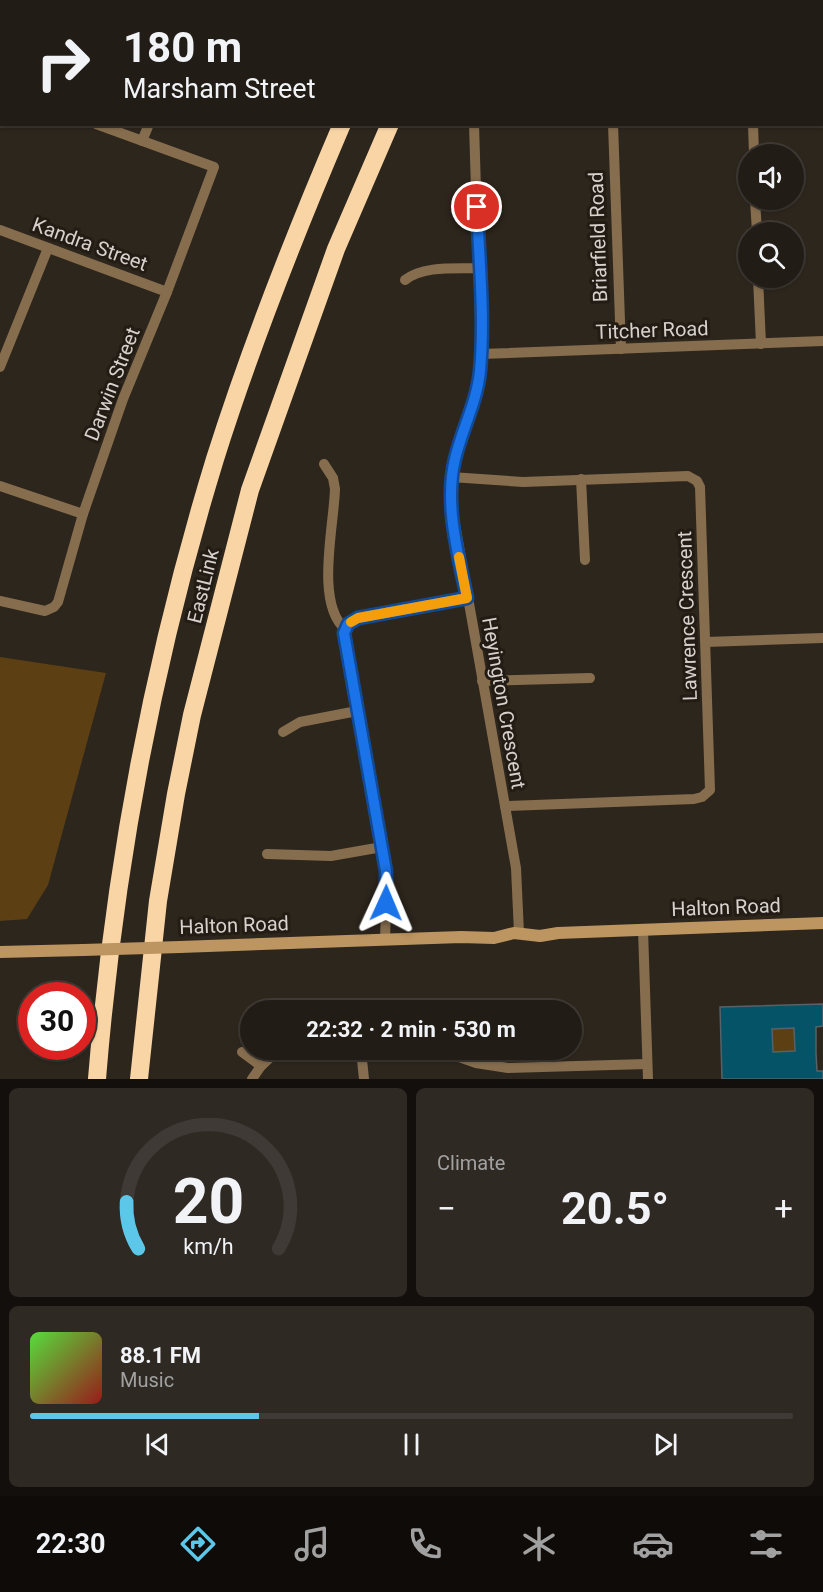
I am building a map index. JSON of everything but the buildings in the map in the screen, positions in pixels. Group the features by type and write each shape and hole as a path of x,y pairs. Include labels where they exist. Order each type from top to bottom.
{"highway":[{"name":"EastLink","path":"97,1079 110,947 127,830 152,703 176,600 215,461 250,355 280,274 341,126"},
{"name":"EastLink","path":"139,1079 158,901 176,794 192,715 250,490 336,249 389,126"}],"main road":[{"name":"Halton Road","path":"0,952 385,939 494,938 519,929 540,936 558,933 823,923"}],"street":[{"path":"101,126 142,141 148,126"},
{"name":"Heyington Crescent","path":"474,126 481,354 476,398 458,447 451,477 452,517 517,876 519,929"},
{"name":"Briarfield Road","path":"613,126 621,349"},
{"path":"753,126 754,144"},
{"name":"Darwin Street","path":"0,601 45,611 54,607 58,602 83,514 123,399 167,292 214,167 142,141"},
{"name":"Kandra Street","path":"0,230 167,292"},
{"path":"0,367 48,248"},
{"path":"405,280 420,272 480,268"},
{"path":"758,288 760,344"},
{"name":"Titcher Road","path":"481,354 823,341"},
{"path":"324,464 333,478 335,489 328,593 333,611 345,629"},
{"name":"Lawrence Crescent","path":"451,477 523,482 683,475 691,476 700,487 711,783 709,792 694,799 505,806"},
{"path":"581,479 585,560"},
{"path":"0,486 83,514"},
{"path":"385,939 387,876 344,643 345,629 358,618 467,598"},
{"path":"706,642 823,638"},
{"path":"482,681 590,678"},
{"path":"283,732 300,722 357,711"},
{"path":"267,854 331,856 382,847"},
{"path":"643,930 648,1079"},
{"path":"253,1060 261,1066"},
{"path":"252,1079 267,1060"},
{"path":"362,1060 364,1079"},
{"path":"466,1060 507,1074 647,1064"}],"shaded area":[{"path":"0,657 106,673 48,885 27,919 0,921"},
{"path":"774,1021 774,1029 800,1028 794,1034 795,1051 781,1051 781,1056 773,1059 769,1040"}],"slow traffic":[{"path":"351,622 358,618 467,598 459,557"}],"route":[{"path":"386,903 386,871 344,633 348,624 358,618 467,598 452,517 450,489 454,460 476,398 480,371 482,334 477,207"}]}
